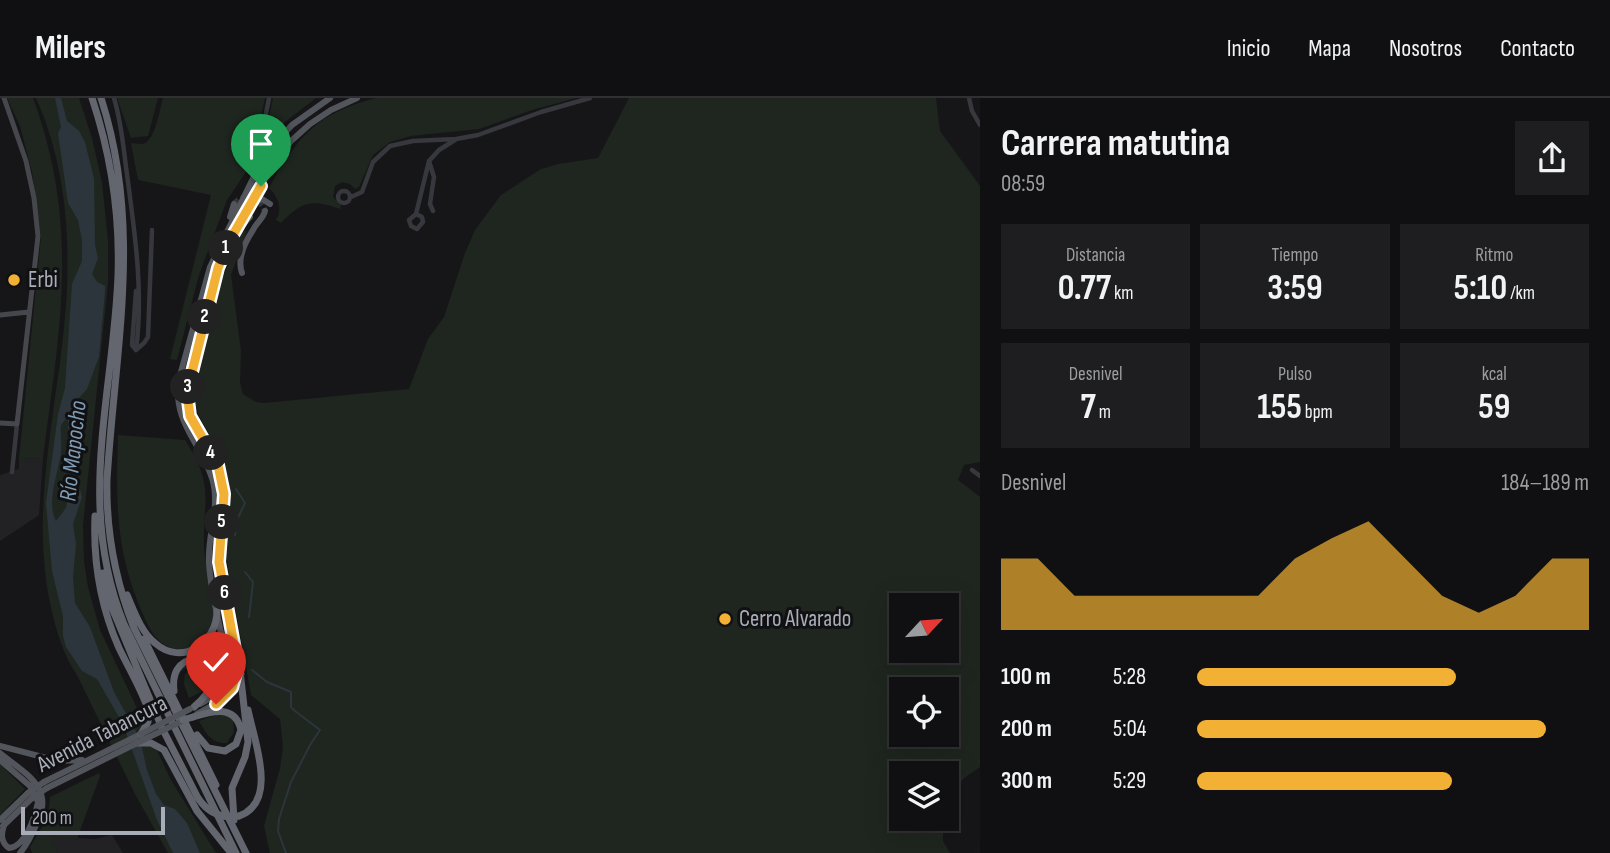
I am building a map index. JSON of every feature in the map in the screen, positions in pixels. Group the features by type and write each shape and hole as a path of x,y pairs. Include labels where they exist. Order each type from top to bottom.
{"highway":[{"path":"92,98 109,164 118,259 94,548 99,587 111,629 149,714 141,734"},
{"path":"101,98 117,157 125,242 125,286 107,492 110,540 116,573 128,611 246,853"},
{"path":"99,490 104,581 112,608 166,737 198,798 211,813 223,817 239,816 254,807 262,787 238,660"},
{"path":"103,555 124,624 234,853"},
{"path":"116,573 146,634 165,650 181,653 201,646 214,629 217,611"},
{"path":"128,611 176,702 190,716 205,746 215,750 229,750 239,739 239,723 229,713 215,710 190,716"},
{"path":"176,702 173,685 177,669 188,660 200,660 211,669 214,684 190,716"},
{"path":"238,838 232,794 248,742 240,671"},
{"path":"190,716 226,814"},
{"path":"137,743 152,743 162,748 197,811 234,853"}],"main road":[{"path":"190,716 222,689 228,674 209,557 215,491 207,466 183,422 177,391 181,370 208,275 230,233 260,164 292,125 330,98"},
{"path":"230,233 283,151 323,115 357,98"},
{"path":"250,204 260,199 270,204 261,186"},
{"path":"190,716 219,702 228,694 235,682 238,660 219,562 223,482 218,465 190,416 187,398 213,282 230,233 234,204"},
{"path":"242,273 240,261 251,232 265,211"},
{"path":"230,233 250,217"},
{"name":"Avenida Tabancura","path":"2,824 30,795 45,785 141,734 190,716"},
{"name":"Avenida Tabancura","path":"93,760 137,743 165,725 190,716"},
{"path":"0,746 63,762 93,760"},
{"path":"0,753 33,780 42,794 43,810 20,853"},
{"path":"0,760 30,786 38,802 21,842 16,847 7,847 2,842 2,824"}],"street":[{"path":"4,98 23,148 36,211 38,246 12,472"},
{"path":"114,98 124,136 137,263 132,343 136,350 148,337 152,230"},
{"path":"258,155 269,98"},
{"path":"351,197 362,192 373,162 390,146 413,141 456,139 490,132 541,112 590,98"},
{"path":"969,98 972,111 980,125"},
{"path":"416,214 429,161 439,150 456,139"},
{"path":"429,161 434,177 430,204 433,211"},
{"path":"0,315 29,312"},
{"path":"0,423 17,424"},
{"path":"972,470 980,476"},
{"path":"26,845 29,853"}],"shaded area":[{"path":"7,98 33,98 48,145 57,190 62,277 60,321 43,458 19,459 41,237 32,172 20,126"},
{"path":"36,98 79,98 102,182 108,240 108,283 83,525 88,587 100,630 171,780 216,853 168,853 135,794 69,661 53,616 46,577 44,500 66,306 68,253 60,174 54,148"},
{"path":"117,98 158,98 148,136 131,138"},
{"path":"163,98 265,98 250,166 227,200 199,275 177,360 170,359 211,195 138,180 131,143 142,144 150,138"},
{"path":"273,98 316,98 285,122 261,154"},
{"path":"376,98 576,98 479,129 411,136 390,142 373,155 359,187 355,189 342,182 335,186 333,197 341,205 340,209 322,204 308,204 295,210 281,223 276,220 279,203 269,188 300,141 338,111"},
{"path":"629,98 936,98 940,131 980,186 980,462 964,465 958,480 980,497 980,767 959,784 959,761 889,761 889,831 943,831 943,841 950,853 270,853 264,826 280,768 283,747 280,719 251,695 226,557 229,481 224,462 199,416 194,399 195,383 214,298 242,232 247,230 231,275 241,351 240,383 243,394 256,402 409,389 428,339 444,317 475,230 501,195 541,169 598,158"},
{"path":"118,435 185,440 204,481 205,555 213,618 207,634 191,647 173,648 156,637 133,589 119,525"},
{"path":"43,458 39,515 0,541 0,475 19,469 19,459"},
{"path":"218,630 224,672 219,687 213,693 217,679 208,662 195,656 210,646"},
{"path":"194,663 207,669 210,682 205,690 189,698 184,684 185,674 198,668 205,679 202,669 199,666 190,666 177,675 181,668"},
{"path":"218,714 233,719 234,732 227,743 213,740 199,721"},
{"path":"0,764 25,789 0,815"},
{"path":"99,773 77,839 51,836 57,853 32,853 30,847 48,817 50,797"},
{"path":"112,835 123,853 57,853 50,836 95,839"}],"water":[{"name":"Río Mapocho","path":"55,98 61,98 67,121 79,131 85,142 94,179 95,245 98,258 92,274 97,282 105,286 99,357 75,412 74,468 82,497 73,524 76,544 73,577 75,603 90,627 114,692 140,739 156,794 164,805 175,809 187,823 200,853 173,853 157,820 123,724 97,679 82,671 66,647 63,636 63,616 52,571 46,503 58,414 65,388 72,284 82,261 82,240 78,220 68,203 58,133 61,127","holes":["68,416 69,492 66,508 56,521 52,497 61,453 61,425"]}],"waterway":[{"path":"235,535 236,522 245,503 236,489"},
{"path":"245,572 253,582 249,617"},
{"path":"252,670 267,682 291,692 291,707 320,730 291,782 279,819 278,831 286,853"}],"tunnel":[{"path":"234,204 242,198 256,199 265,211"},
{"path":"250,199 253,206 250,217"}],"place":[{"name":"Erbi","path":"14,280"},
{"name":"Cerro Alvarado","path":"725,619"}],"route":[{"path":"216,704 232,688 238,666 219,562 223,482 218,465 190,416 187,392 218,268 230,240 261,186"}]}
